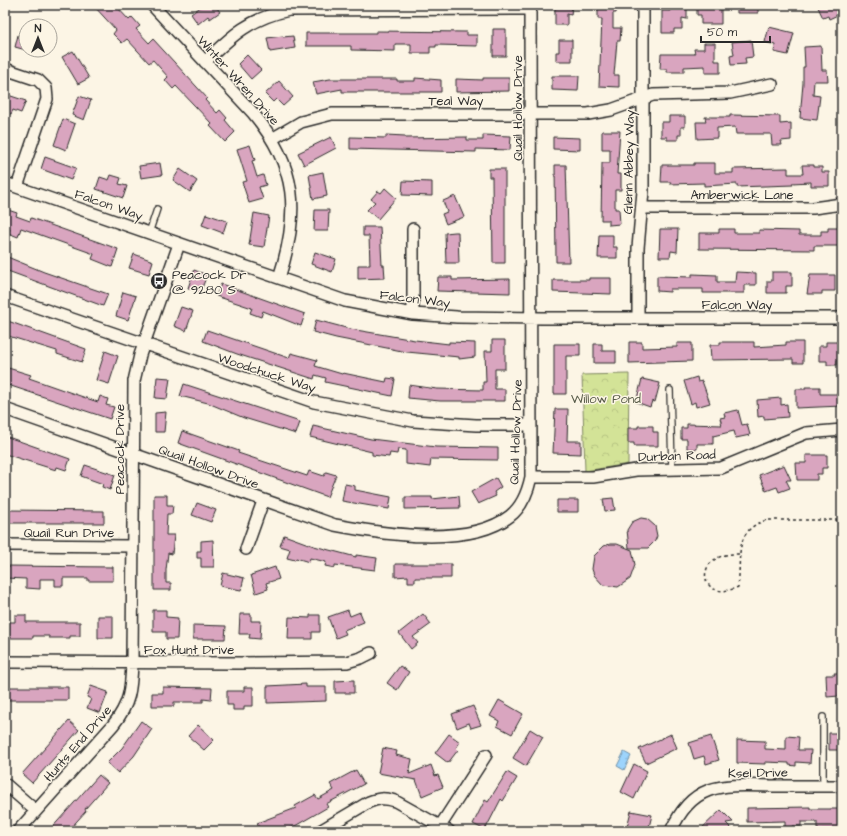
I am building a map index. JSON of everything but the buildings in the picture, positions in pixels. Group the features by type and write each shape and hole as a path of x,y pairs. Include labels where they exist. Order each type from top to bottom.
{"street":[{"name":"Winter Wren Drive","path":"152,5 253,113 272,139 284,163 288,178 292,214 288,250 279,278"},
{"name":"Glenn Abbey Way","path":"638,318 638,248 643,208 644,5"},
{"path":"205,62 236,33 252,22 270,14 289,10 530,7"},
{"name":"Quail Hollow Drive","path":"5,409 263,501 335,525 387,534 440,536 482,529 498,524 511,515 524,497 531,477 530,7"},
{"path":"5,69 38,80 46,88 47,99 17,187"},
{"name":"Teal Way","path":"272,139 301,122 332,114 531,114 600,112 653,95 730,93 772,84"},
{"name":"Falcon Way","path":"5,183 345,301 413,314 457,318 842,318"},
{"name":"Amberwick Lane","path":"643,208 813,208 842,204"},
{"path":"413,229 413,314"},
{"name":"Peacock Drive","path":"132,663 132,454 134,381 136,368 179,244"},
{"name":"Woodchuck Way","path":"5,296 280,392 347,410 421,422 476,425 531,425"},
{"name":"Durban Road","path":"531,477 593,477 636,470 721,468 806,433 842,430"},
{"path":"246,549 263,501"},
{"name":"Quail Run Drive","path":"5,545 132,546"},
{"name":"Fox Hunt Drive","path":"5,662 347,662 371,653"},
{"name":"Hunts End Drive","path":"18,831 122,713 129,699 132,663"},
{"path":"320,831 377,799 386,798 395,801 442,829 486,755"},
{"path":"5,784 36,811"},
{"name":"Ksel Drive","path":"671,831 684,807 696,797 720,786 842,786"}],"lane":[{"path":"149,233 157,209"},
{"path":"670,390 672,470"},
{"path":"823,717 823,786"}],"path":[{"path":"739,554 725,554 708,563 705,574 709,587 714,591 729,592 738,587 740,573 739,554 745,534 755,523 767,520 842,520"}],"green space":[{"name":"Willow Pond","path":"629,374 628,464 585,471 582,375"}],"water":[{"path":"624,752 631,756 624,770 617,766"}],"place":[{"name":"Peacock Dr @ 9280 S","path":"159,281"}]}
